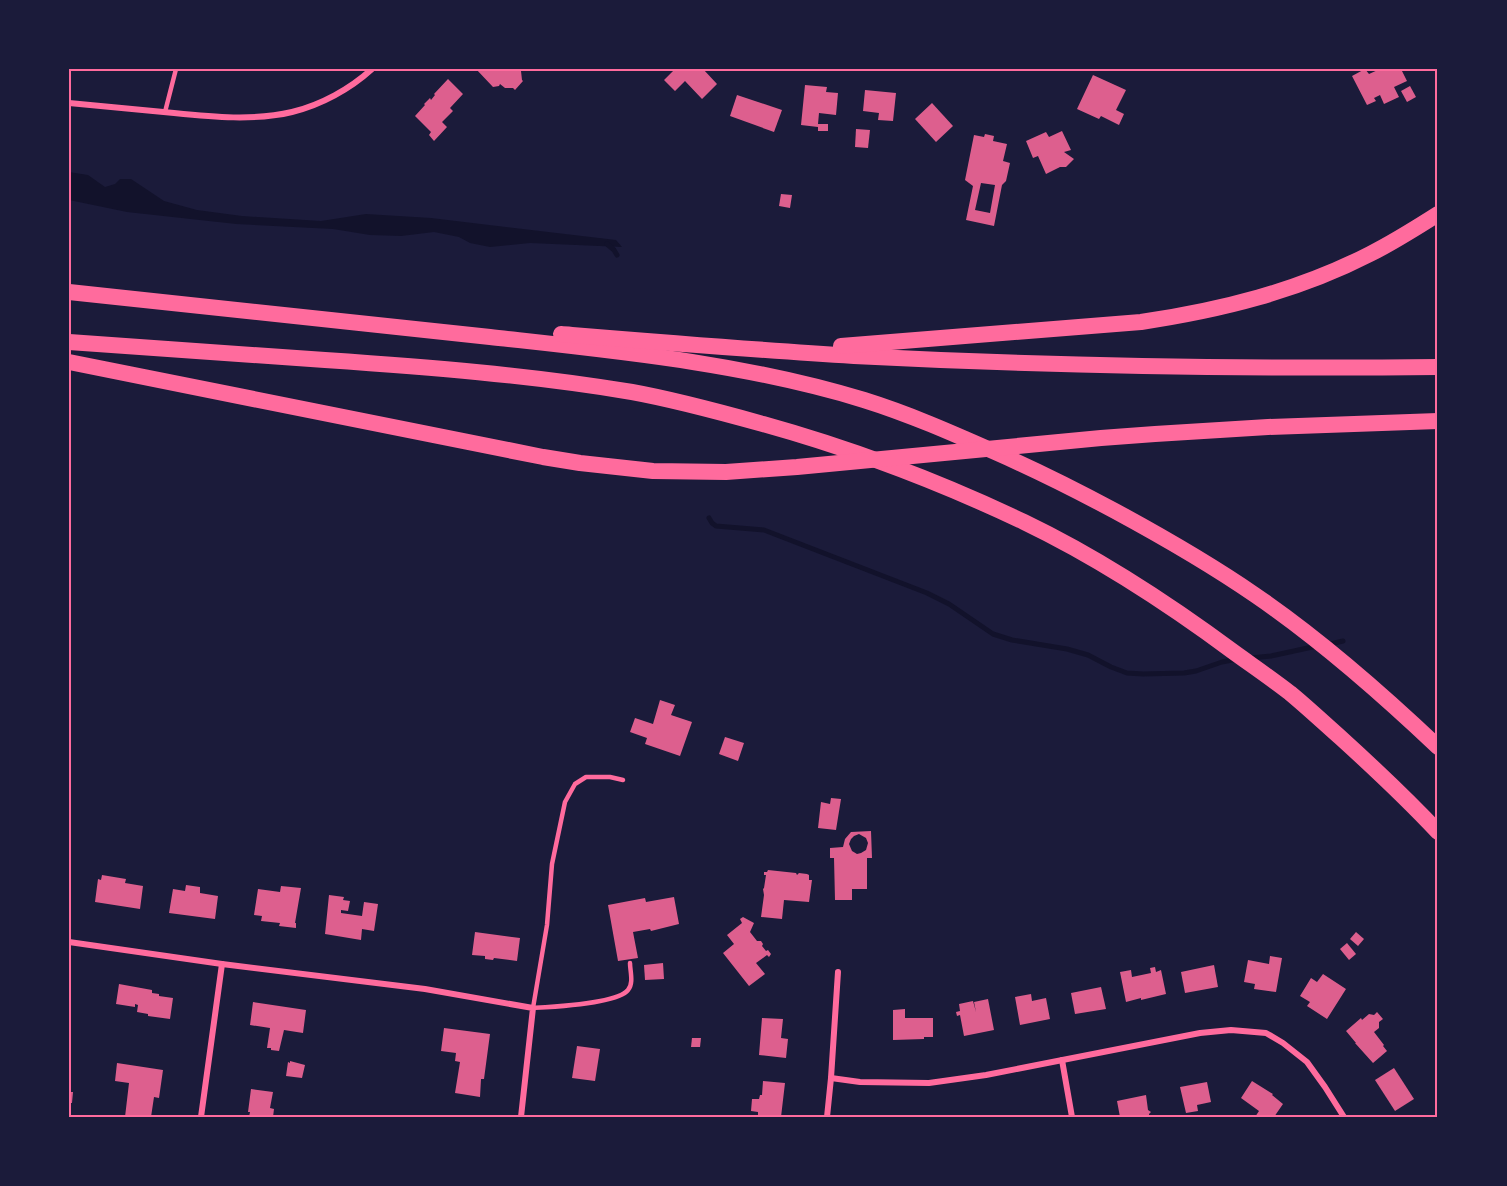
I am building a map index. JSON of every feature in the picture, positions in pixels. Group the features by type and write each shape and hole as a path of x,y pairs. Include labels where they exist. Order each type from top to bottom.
{"highway":[{"path":"779,351 1103,326 1218,309 1301,285 1339,269 1398,239 1438,214"},
{"path":"69,292 639,354 785,380 866,400 976,443 1077,491 1209,565 1291,621 1371,686 1438,747"},
{"path":"230,308 779,351 914,359 1165,366 1438,367"},
{"path":"69,342 502,374 635,393 782,429 885,462 1026,523 1075,549 1191,620 1316,715 1438,832"},
{"path":"69,362 543,457 653,471 760,470 1101,438 1257,428 1438,421"}],"street":[{"path":"69,103 223,118 264,116 292,112 329,99 360,80 372,69"},
{"path":"69,942 425,989 533,1008 521,1117"},
{"path":"201,1117 222,964"},
{"path":"827,1117 838,972"},
{"path":"831,1078 860,1082 928,1083 986,1075 1200,1033 1231,1030 1266,1033 1283,1043 1307,1062 1344,1117"},
{"path":"1062,1060 1072,1117"}],"lane":[{"path":"165,112 176,69"},
{"path":"623,780 610,777 586,777 575,783 565,802 552,864 547,925 533,1008 571,1006 618,997 628,991 632,983 630,963"}],"shaded area":[{"path":"69,172 88,175 105,187 115,184 120,179 131,179 164,201 197,210 242,216 321,221 366,214 431,218 616,240 622,247 530,243 490,247 434,232 401,236 370,235 333,229 236,224 127,212 69,200"}],"building":[{"path":"476,69 523,69 521,71 523,81 515,90 505,88 500,84 493,87"},
{"path":"675,69 703,69 717,84 702,99 685,81 675,91 664,80"},
{"path":"1365,69 1369,74 1380,69 1401,69 1407,81 1394,87 1399,97 1384,104 1380,95 1374,98 1376,101 1367,105 1352,76"},
{"path":"1093,75 1126,90 1116,110 1124,114 1119,125 1101,116 1099,119 1077,109"},
{"path":"448,79 463,94 450,108 453,111 442,122 447,127 434,141 429,135 431,132 415,116"},
{"path":"805,85 827,87 826,92 838,93 836,115 819,113 818,124 828,124 828,131 818,131 818,127 801,125"},
{"path":"1410,86 1416,97 1407,102 1401,91"},
{"path":"865,90 896,93 893,121 878,120 879,113 863,111"},
{"path":"737,95 782,110 774,132 730,116"},
{"path":"932,103 953,126 936,142 915,119"},
{"path":"856,129 870,130 868,148 855,147"},
{"path":"1062,131 1071,150 1064,152 1074,159 1066,167 1060,167 1046,174 1038,156 1033,158 1026,141 1046,132 1049,137"},
{"path":"985,134 994,136 993,141 1007,144 1003,161 1010,163 1006,181 1002,185 994,226 966,220 973,186 965,180 974,135 984,137","holes":["981,183 995,185 990,213 975,210"]},
{"path":"781,194 792,195 790,208 779,206"},
{"path":"660,700 675,705 671,715 692,722 680,756 645,744 647,738 630,732 635,718 653,724"},
{"path":"725,737 744,743 738,761 719,754"},
{"path":"831,798 841,799 836,830 818,828 821,802 830,804"},
{"path":"871,831 872,858 867,858 867,889 852,889 852,900 835,900 834,858 830,858 830,848 843,847 845,839 851,832","holes":["859,834 866,838 868,843 866,850 857,854 852,851 849,844 854,836"]},
{"path":"768,870 809,875 809,880 812,880 809,902 784,900 782,919 761,917 766,875 764,872"},
{"path":"102,875 126,879 125,883 143,886 140,909 95,902 98,879 101,880"},
{"path":"186,885 200,887 200,893 218,896 215,919 169,913 173,889 185,891"},
{"path":"281,886 301,888 296,928 261,921 262,916 254,915 258,889 280,892"},
{"path":"329,895 344,897 343,900 350,901 348,911 341,910 341,913 362,916 364,902 378,904 374,931 362,929 361,940 325,934"},
{"path":"674,897 679,924 651,931 650,929 633,932 638,958 618,961 608,905 645,898 646,902"},
{"path":"743,917 754,923 750,932 771,954 756,963 765,974 749,986 723,953 734,944 727,935 742,923 740,919"},
{"path":"475,932 520,938 517,961 485,959 485,956 472,955"},
{"path":"1356,932 1364,939 1358,946 1350,939"},
{"path":"1347,943 1356,954 1349,960 1340,949"},
{"path":"1270,956 1282,958 1276,992 1254,989 1255,984 1244,982 1248,960 1269,964"},
{"path":"663,963 664,979 645,980 644,965"},
{"path":"1214,965 1218,987 1185,993 1181,972"},
{"path":"1155,967 1156,972 1161,970 1166,994 1126,1002 1120,972 1131,970 1132,977 1151,973 1150,968"},
{"path":"1323,974 1346,989 1327,1019 1307,1006 1310,1002 1300,996 1311,978 1317,982"},
{"path":"119,984 152,990 152,993 159,994 159,996 173,998 170,1019 137,1012 138,1005 135,1004 135,1007 116,1004"},
{"path":"1101,987 1106,1009 1075,1014 1071,993"},
{"path":"1031,994 1032,1001 1046,998 1050,1019 1020,1025 1015,997"},
{"path":"988,999 994,1030 964,1036 960,1015 957,1016 956,1012 960,1011 959,1004 973,1001 976,1012 974,1002"},
{"path":"253,1002 306,1010 303,1033 284,1030 279,1051 267,1048 270,1028 250,1025"},
{"path":"905,1009 905,1018 933,1018 933,1037 893,1040 893,1010"},
{"path":"1377,1012 1383,1019 1379,1022 1379,1028 1374,1032 1387,1051 1373,1063 1346,1031 1361,1018 1362,1020 1369,1014 1374,1015"},
{"path":"762,1018 783,1019 781,1038 788,1039 786,1058 759,1055"},
{"path":"444,1028 490,1034 484,1079 481,1079 480,1097 455,1093 460,1062 455,1061 456,1053 441,1051"},
{"path":"692,1038 701,1038 700,1047 691,1047"},
{"path":"577,1046 600,1049 595,1081 572,1078"},
{"path":"290,1061 305,1065 302,1078 286,1076"},
{"path":"117,1063 163,1070 159,1098 154,1097 151,1117 125,1117 129,1083 115,1081"},
{"path":"1394,1068 1414,1099 1395,1111 1375,1080"},
{"path":"763,1081 785,1083 781,1117 758,1117 758,1112 751,1111 752,1099 759,1099 762,1095"},
{"path":"1252,1081 1273,1094 1283,1104 1274,1117 1255,1117 1259,1111 1241,1098"},
{"path":"1207,1082 1211,1102 1197,1105 1198,1111 1186,1113 1180,1087"},
{"path":"251,1089 273,1092 270,1108 274,1109 273,1117 249,1117"},
{"path":"69,1092 73,1092 72,1103 69,1103"},
{"path":"1146,1095 1148,1110 1151,1112 1149,1117 1120,1117 1117,1101"}],"waterway":[{"path":"607,244 617,255"},
{"path":"709,518 716,526 764,530 927,593 949,604 993,634 1088,655 1127,673 1184,673 1237,659"},
{"path":"1326,645 1343,641"},
{"path":"1250,658 1317,646"}]}
